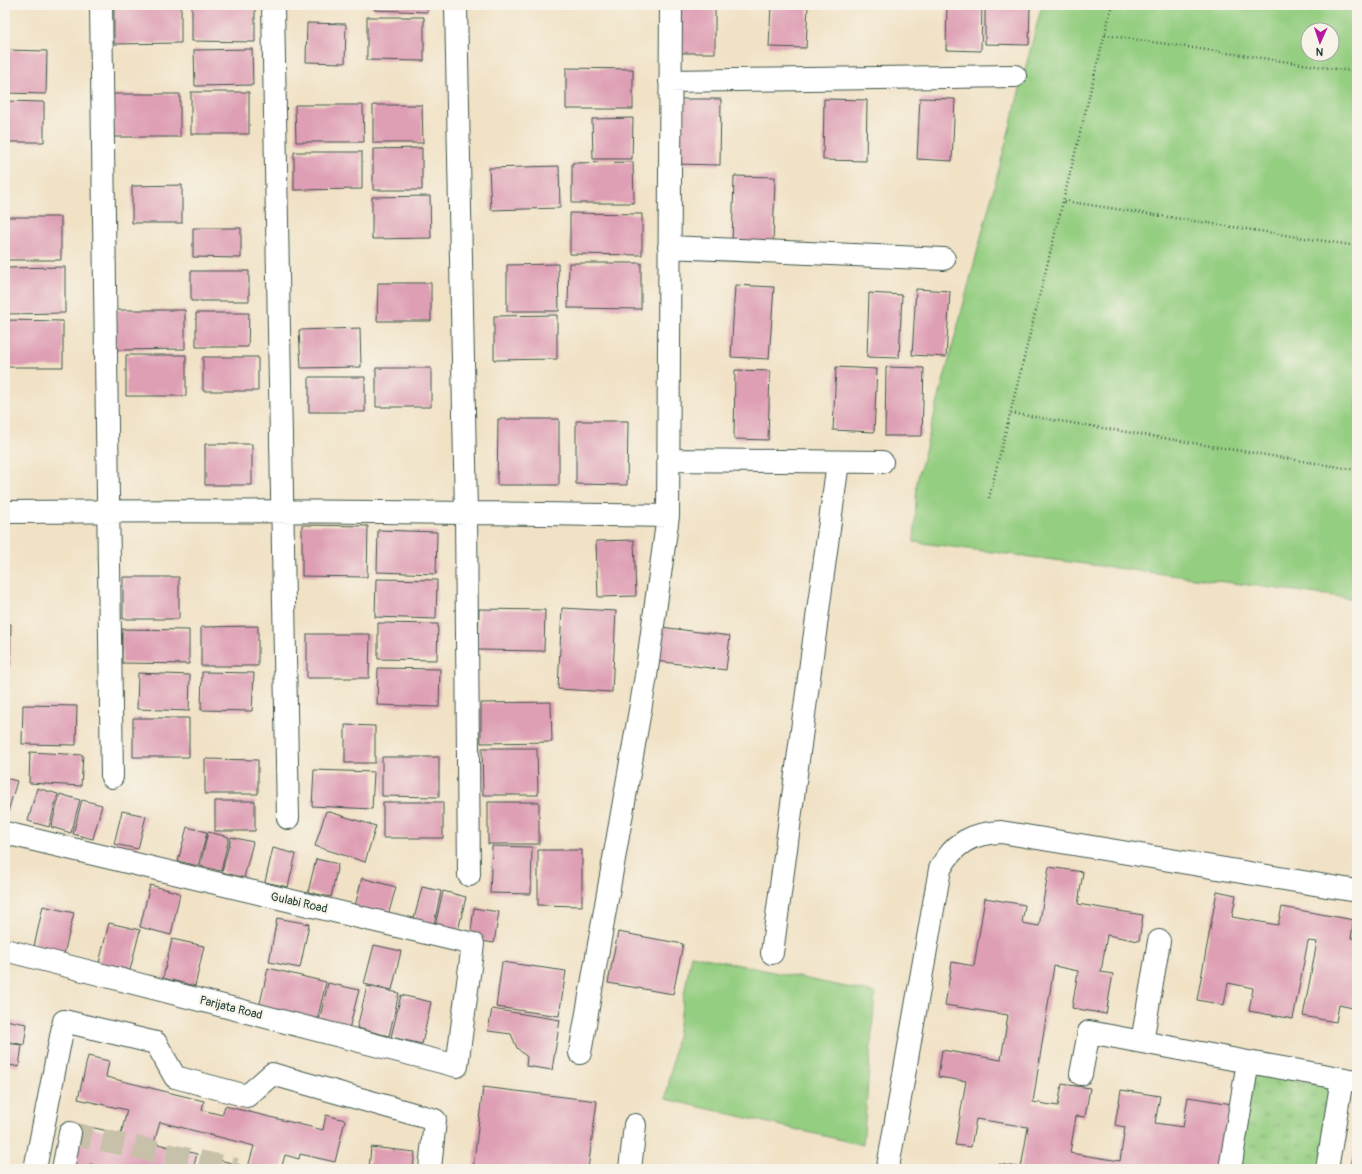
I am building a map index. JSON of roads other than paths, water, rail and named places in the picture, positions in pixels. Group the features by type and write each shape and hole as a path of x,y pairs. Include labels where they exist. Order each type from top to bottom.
{"street":[{"path":"101,5 112,777"},
{"path":"273,5 288,818"},
{"path":"456,5 466,513 469,875"},
{"path":"580,1053 646,676 668,516 671,5"},
{"path":"670,81 1015,76"},
{"path":"669,247 944,259"},
{"path":"668,460 882,462"},
{"path":"772,953 838,462"},
{"path":"5,512 108,511 466,513 668,516"},
{"path":"890,1169 888,1167 940,869 953,849 963,842 987,832 1001,832 1357,891"},
{"name":"Gulabi Road","path":"6,839 473,944 457,1066"},
{"path":"1142,1042 1159,941"},
{"name":"Parijata Road","path":"5,950 457,1066"},
{"path":"35,1169 64,1021 156,1043 175,1077 247,1096 272,1074 435,1120 430,1169"},
{"path":"1082,1074 1089,1032 1350,1080 1327,1169"},
{"path":"1230,1169 1248,1062"},
{"path":"630,1169 635,1125"},
{"path":"63,1169 70,1133"}],"tunnel":[{"path":"70,1133 236,1169"}]}
